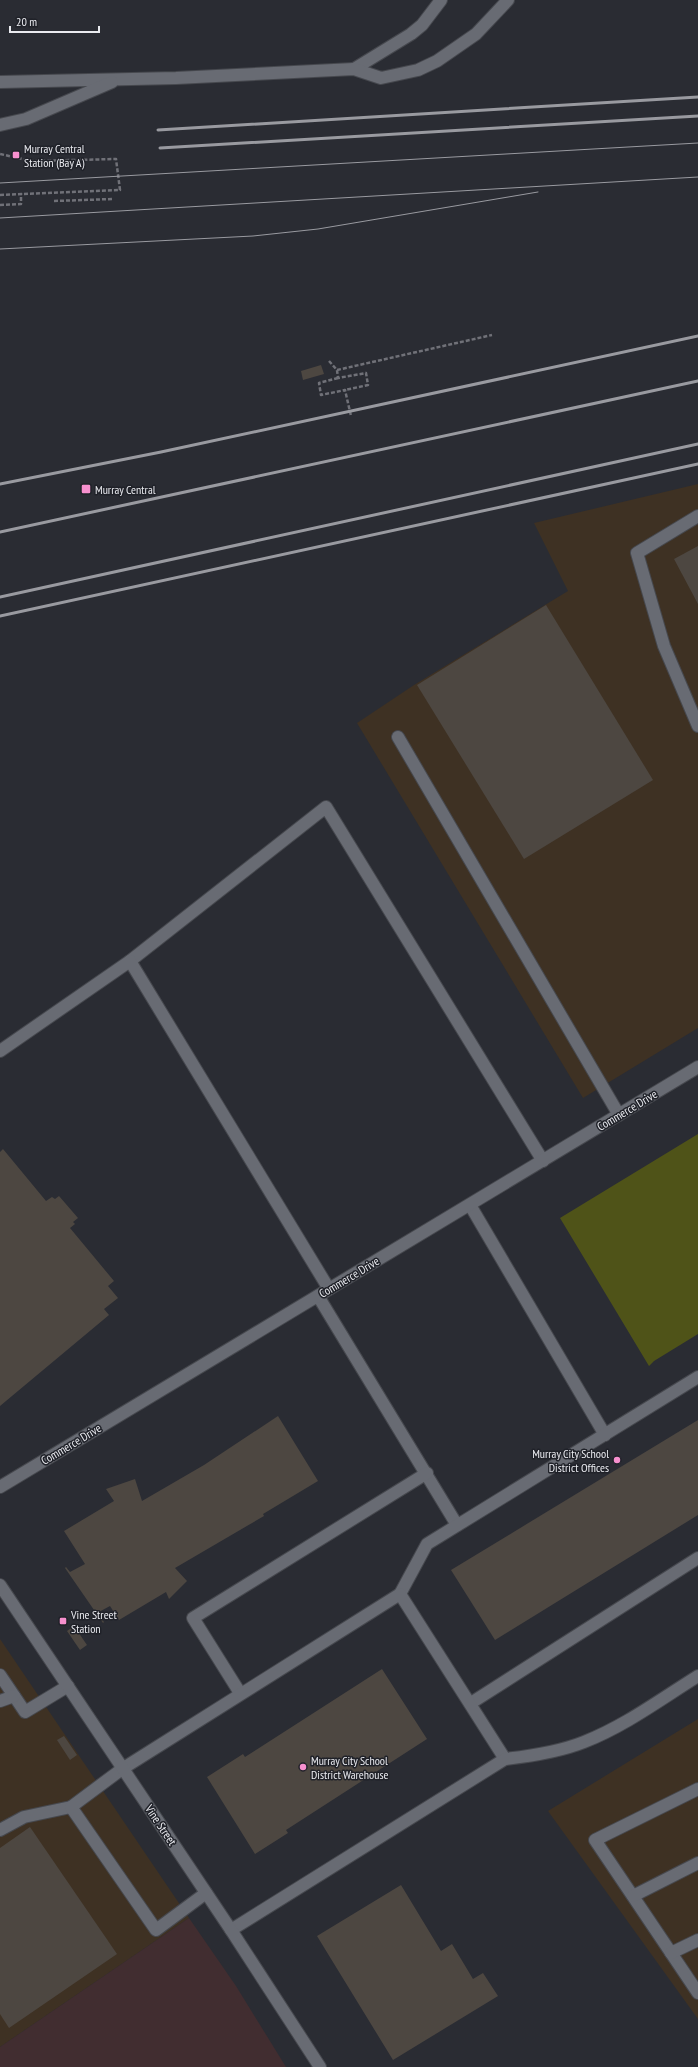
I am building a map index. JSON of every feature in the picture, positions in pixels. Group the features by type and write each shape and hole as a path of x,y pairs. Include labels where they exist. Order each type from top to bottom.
{"street":[{"path":"0,82 330,72 354,69 411,34 422,24 441,0"},
{"path":"354,69 381,78 418,70 438,61 476,34 508,0"},
{"path":"0,125 26,119 118,79"},
{"path":"698,516 637,552 664,646 698,726"},
{"path":"398,736 619,1115"},
{"path":"0,1051 130,961 326,808 543,1161"},
{"path":"130,961 329,1289"},
{"name":"Commerce Drive","path":"0,1487 698,1067"},
{"path":"470,1205 605,1435"},
{"path":"318,1296 458,1525"},
{"path":"0,1830 24,1817 71,1807 122,1768 400,1594 427,1544 698,1377"},
{"path":"240,1693 193,1618 427,1473"},
{"path":"471,1703 698,1558"},
{"name":"Vine Street","path":"0,1585 231,1930 320,2067"},
{"path":"400,1594 471,1703 505,1759"},
{"path":"0,1675 25,1712 68,1686"},
{"path":"231,1930 505,1759 543,1754 583,1743 622,1724 698,1676"},
{"path":"0,1701 14,1696"},
{"path":"698,1789 595,1840 698,1992"},
{"path":"71,1807 156,1930 206,1893"},
{"path":"633,1896 698,1863"},
{"path":"671,1953 698,1940"}],"path":[{"path":"0,154 32,161 116,159 120,190 0,195"},
{"path":"0,205 21,204 21,193"},
{"path":"54,201 112,198"},
{"path":"337,370 492,335"},
{"path":"328,361 337,370 338,378"},
{"path":"366,373 368,385 321,395 319,383 338,378 366,373"},
{"path":"345,390 351,416"}],"shaded area":[{"path":"698,484 698,1028 583,1098 357,723 414,685 568,591 534,523"},
{"path":"0,1639 189,1918 0,2047"},
{"path":"698,1719 698,2019 548,1811"},
{"path":"189,1918 236,1986 286,2067 0,2067 0,2047"}],"green space":[{"path":"698,1134 698,1334 654,1361 649,1366 560,1218"}],"building":[{"path":"321,365 324,374 303,380 301,371"},
{"path":"698,546 698,604 674,559"},
{"path":"546,605 653,780 524,859 417,685"},
{"path":"3,1149 46,1201 52,1197 55,1199 59,1196 78,1218 73,1222 75,1224 70,1228 114,1281 108,1286 118,1298 104,1309 109,1315 0,1406 0,1152"},
{"path":"278,1416 318,1481 263,1514 264,1516 175,1568 187,1581 169,1599 166,1592 119,1620 110,1606 97,1613 104,1622 103,1623 65,1568 66,1567 70,1572 85,1564 64,1531 114,1501 106,1489 135,1479 142,1501 204,1465"},
{"path":"698,1420 698,1515 495,1640 451,1570"},
{"path":"74,1626 87,1645 80,1650 67,1631"},
{"name":"Murray City School District Warehouse","path":"382,1669 427,1739 286,1830 288,1833 255,1854 207,1777 243,1754 245,1757"},
{"path":"64,1736 77,1755 70,1760 57,1740"},
{"path":"30,1827 117,1954 9,2028 0,2014 0,1848"},
{"path":"401,1885 441,1951 452,1944 473,1979 483,1973 498,1996 393,2060 317,1936"}],"tram line":[{"path":"0,183 698,143"},
{"path":"0,218 698,177"},
{"path":"0,249 253,236 318,229 538,192"}],"railway":[{"path":"158,130 698,97"},
{"path":"160,148 698,116"},
{"path":"0,484 161,452 698,336"},
{"path":"0,532 698,381"},
{"path":"0,597 698,444"},
{"path":"0,616 698,464"}],"place":[{"name":"Murray Central Station (Bay A)","path":"16,155"},
{"name":"Murray Central","path":"86,489"},
{"name":"Murray City School District Offices","path":"617,1460"},
{"name":"Vine Street Station","path":"63,1621"},
{"name":"Murray City School District Warehouse","path":"303,1767"}]}
